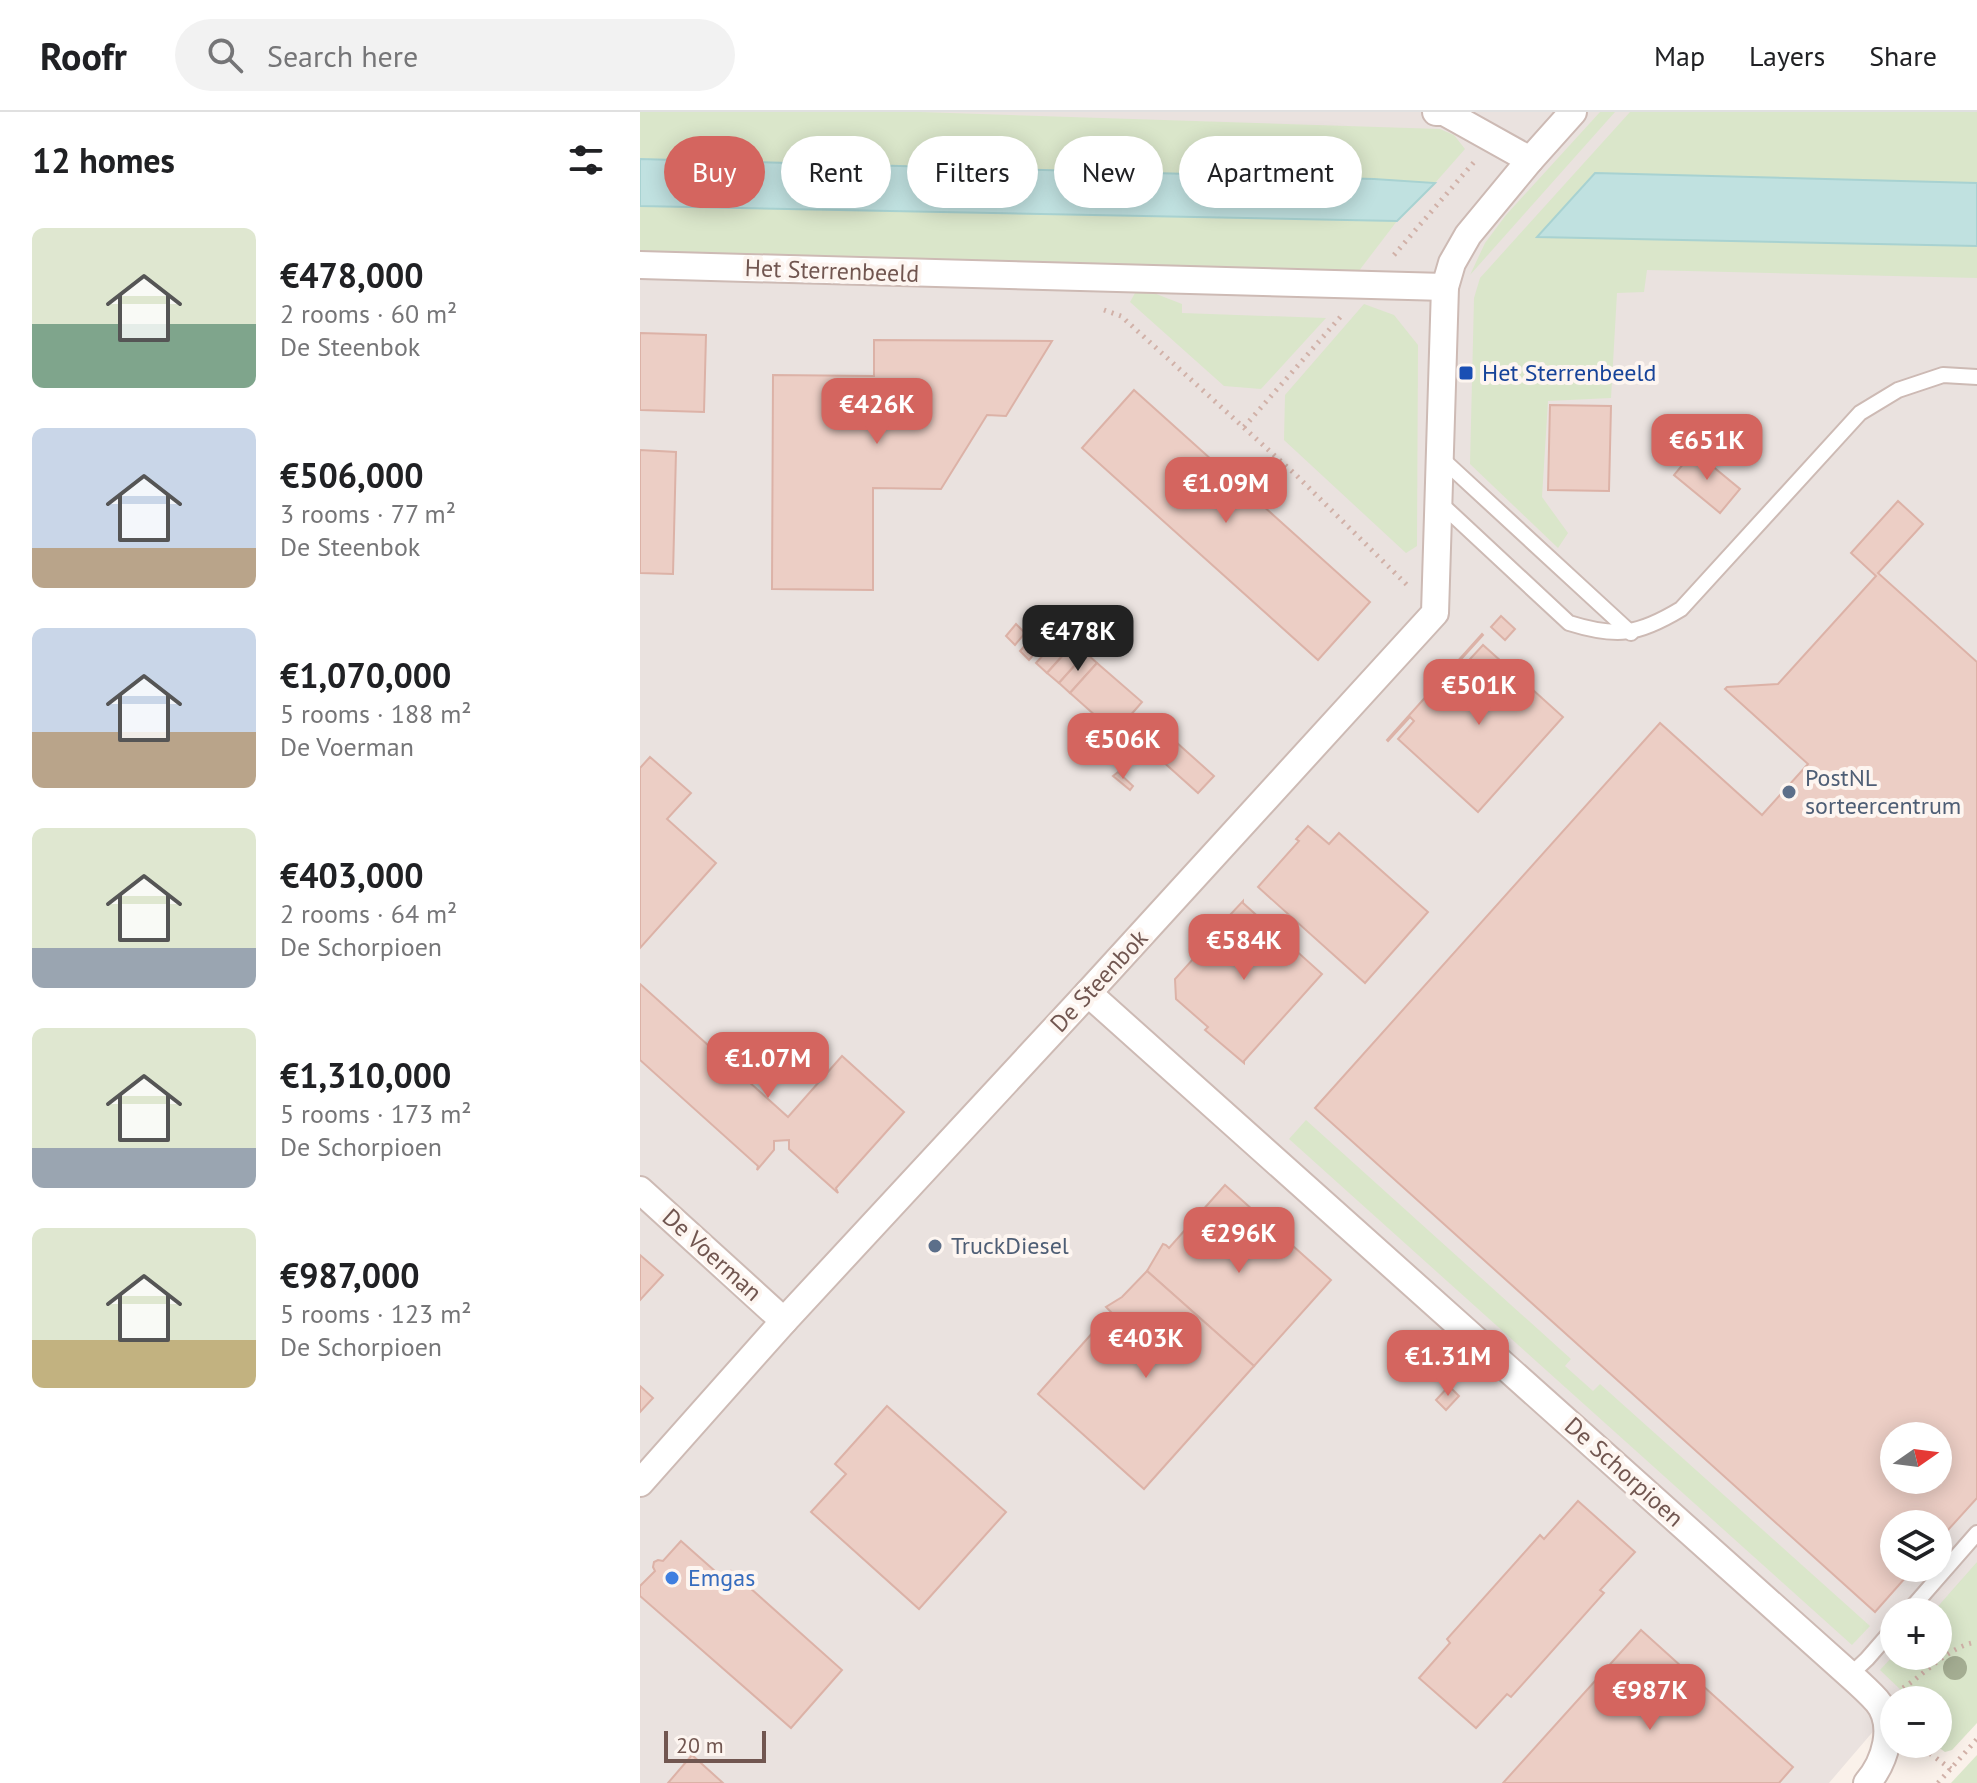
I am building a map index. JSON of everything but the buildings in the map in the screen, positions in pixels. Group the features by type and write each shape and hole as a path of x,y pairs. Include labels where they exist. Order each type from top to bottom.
{"street":[{"path":"1436,112 1445,112 1530,160"},
{"path":"1435,613 1445,287 1452,263 1468,235 1573,112"},
{"name":"Het Sterrenbeeld","path":"640,265 1445,287"},
{"name":"De Steenbok","path":"640,1483 784,1321 1435,613"},
{"name":"De Schorpioen","path":"1088,993 1879,1703"},
{"name":"De Voerman","path":"640,1190 784,1321"},
{"path":"1867,1783 1876,1773 1888,1738 1879,1703"}],"lane":[{"path":"1437,501 1569,623 1595,631 1631,633 1658,624 1681,609 1860,413 1898,390 1943,375 1977,377"},
{"path":"1438,456 1631,633"},
{"path":"1920,1598 1977,1533"},
{"path":"1850,1675 1880,1644"}],"path":[{"path":"1100,308 1121,316 1211,397 1296,475 1435,613"},
{"path":"1879,1703 1919,1678 1944,1657 1977,1642"},
{"path":"1938,1783 1977,1739"},
{"path":"1936,1758 1951,1769"}],"shaded area":[{"path":"640,112 1977,112 1977,1610 1952,1639 1952,1598 1880,1598 1880,1670 1926,1670 1912,1686 1880,1686 1880,1723 1829,1783 640,1783"}],"green space":[{"path":"640,112 920,112 1440,129 1454,135 1465,149 1435,183 1362,179 1362,136 1179,136 1179,174 1163,173 1163,136 1054,136 1054,170 1038,170 1038,136 907,136 907,166 891,166 891,136 781,136 781,163 765,162 765,136 664,136 664,160 640,159"},
{"path":"1600,112 1615,112 1470,275 1485,243 1506,215"},
{"path":"1630,112 1977,112 1977,183 1595,173 1538,237 1977,246 1977,278 1647,270 1644,292 1617,293 1611,398 1548,401 1542,497 1568,533 1558,548 1470,464 1474,298 1480,278"},
{"path":"640,206 1397,221 1355,276 640,256"},
{"path":"1146,290 1182,304 1182,313 1326,318 1261,389 1224,386 1130,302 1135,293"},
{"path":"1364,304 1394,315 1418,345 1417,546 1406,553 1284,440 1285,395"},
{"path":"1306,1120 1571,1359 1565,1366 1593,1391 1600,1384 1870,1626 1852,1645 1289,1139"},
{"path":"1977,1562 1977,1723 1952,1750 1952,1686 1897,1686 1880,1670 1952,1670 1952,1598 1945,1598"},
{"path":"1977,1755 1977,1783 1951,1783"}],"water":[{"path":"640,159 664,160 664,206 640,206"},
{"path":"765,162 781,163 781,208 891,208 891,166 907,166 907,208 1038,208 1038,170 1054,170 1054,208 1163,208 1163,173 1179,174 1179,208 1362,208 1362,179 1435,183 1397,221 741,208 765,208"},
{"path":"1595,173 1977,183 1977,246 1537,237"}],"place":[{"name":"Het Sterrenbeeld","path":"1466,373"},
{"name":"PostNL sorteercentrum","path":"1789,792"},
{"name":"TruckDiesel","path":"935,1246"},
{"name":"Emgas","path":"672,1578"}]}
